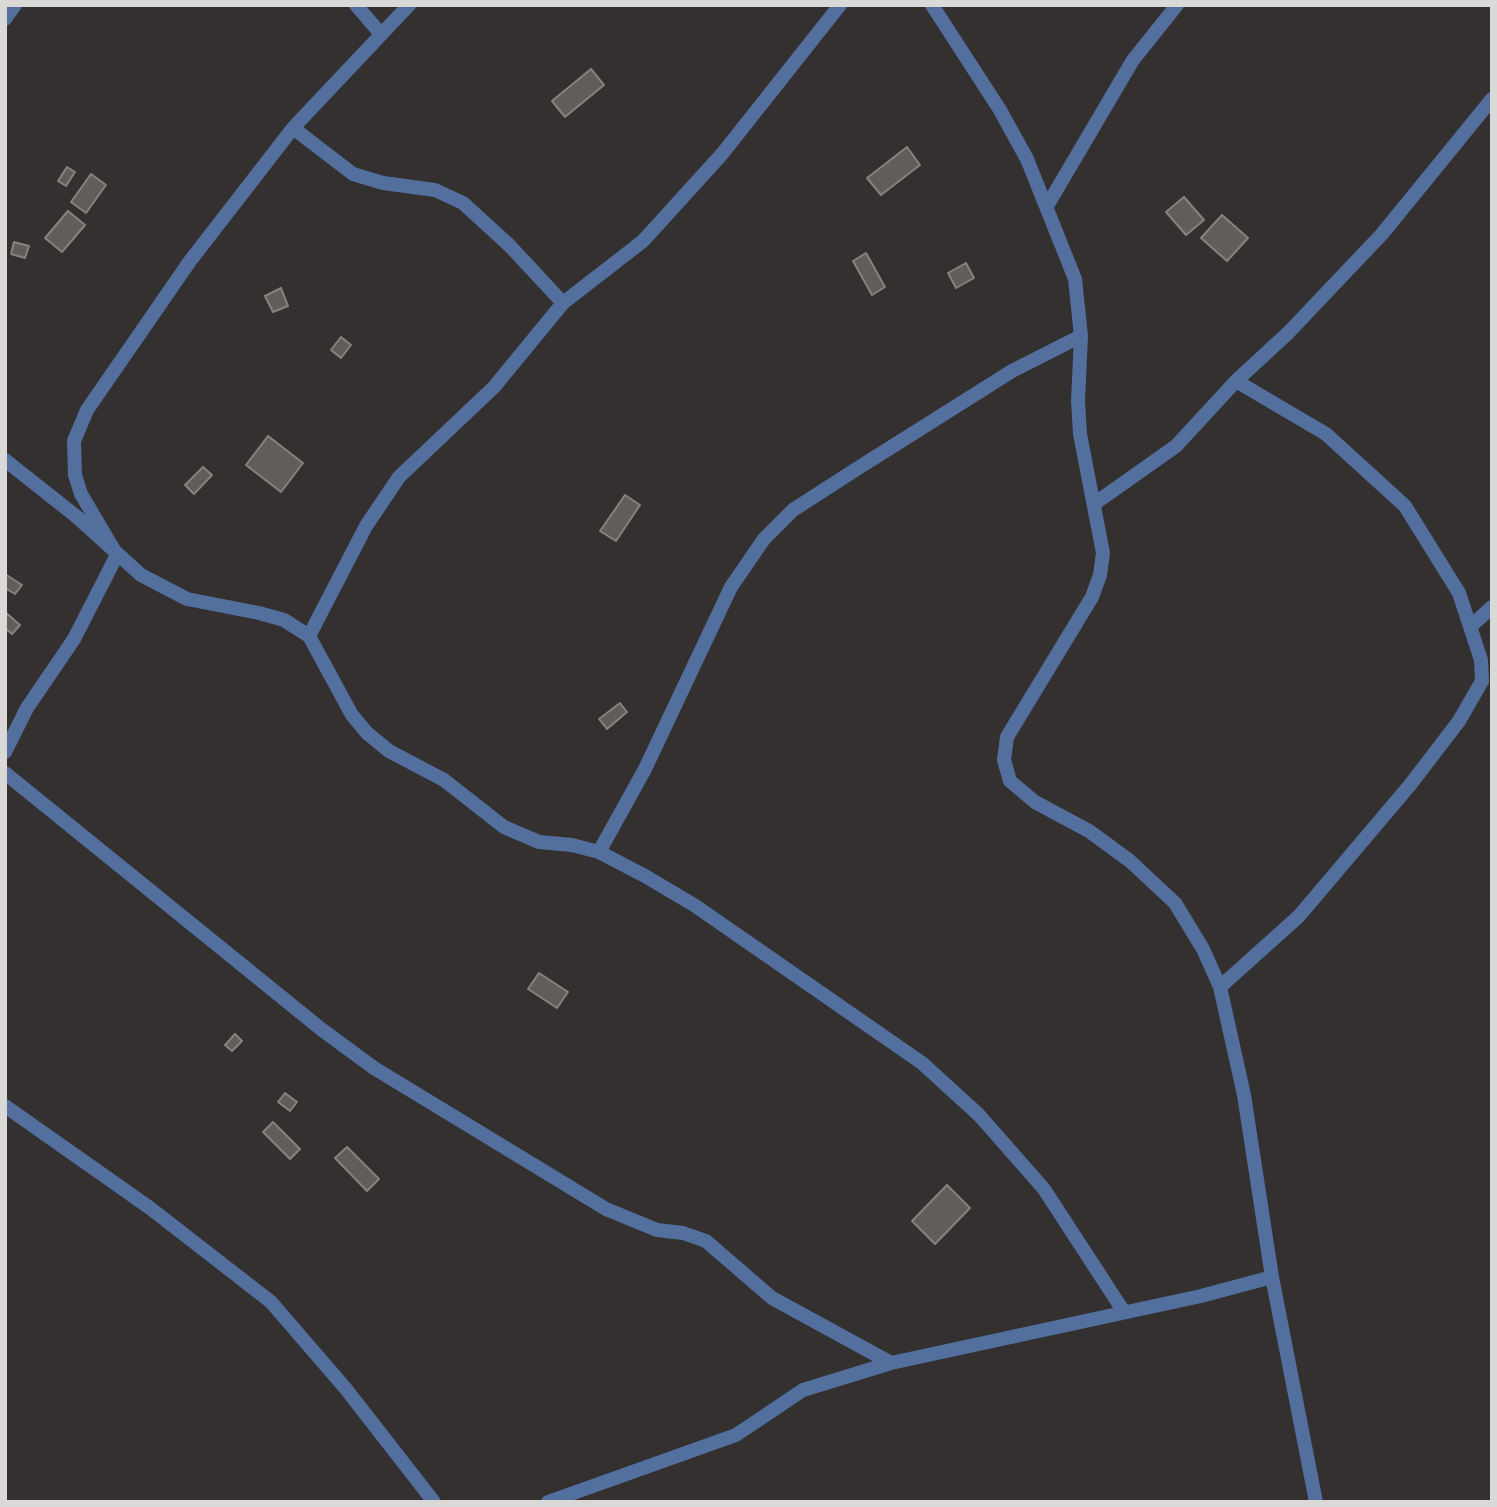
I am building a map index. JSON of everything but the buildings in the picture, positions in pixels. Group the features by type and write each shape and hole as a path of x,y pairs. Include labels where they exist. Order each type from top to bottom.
{"street":[{"path":"5,19 15,5"},
{"path":"356,5 380,33"},
{"path":"117,555 81,494 75,475 74,441 87,410 190,261 293,128 409,5"},
{"path":"309,636 366,526 399,477 494,387 563,303 643,241 722,154 840,5"},
{"path":"932,5 1000,110 1047,206 1075,279 1082,336 1078,401 1080,434 1084,466 1103,553 1100,575 1092,597 1007,737 1004,760 1010,781 1035,802 1088,831 1120,854 1175,903 1203,949 1220,987 1244,1095 1272,1277 1316,1502"},
{"path":"1047,206 1133,60 1177,5"},
{"path":"1094,504 1176,446 1236,381 1288,333 1382,234 1492,99"},
{"path":"293,128 353,174 383,183 435,190 463,204 509,245 563,303"},
{"path":"598,852 645,769 731,587 764,539 793,510 855,470 1013,371 1082,336"},
{"path":"1220,987 1299,916 1418,775 1487,685 1459,593 1405,506 1326,434 1236,381"},
{"path":"5,460 77,517 141,575 187,599 259,612 284,620 309,636 352,715 368,733 389,751 444,780 504,827 540,842 572,845 598,852 694,905 922,1063 979,1115 1044,1189 1124,1312"},
{"path":"5,752 27,708 74,639 117,555"},
{"path":"1471,626 1492,607"},
{"path":"5,773 321,1029 374,1068 606,1209 657,1230 683,1233 706,1241 772,1298 891,1363"},
{"path":"5,1106 150,1208 271,1302 346,1389 434,1502"},
{"path":"548,1502 727,1439 803,1390 891,1363 1272,1277"}]}
